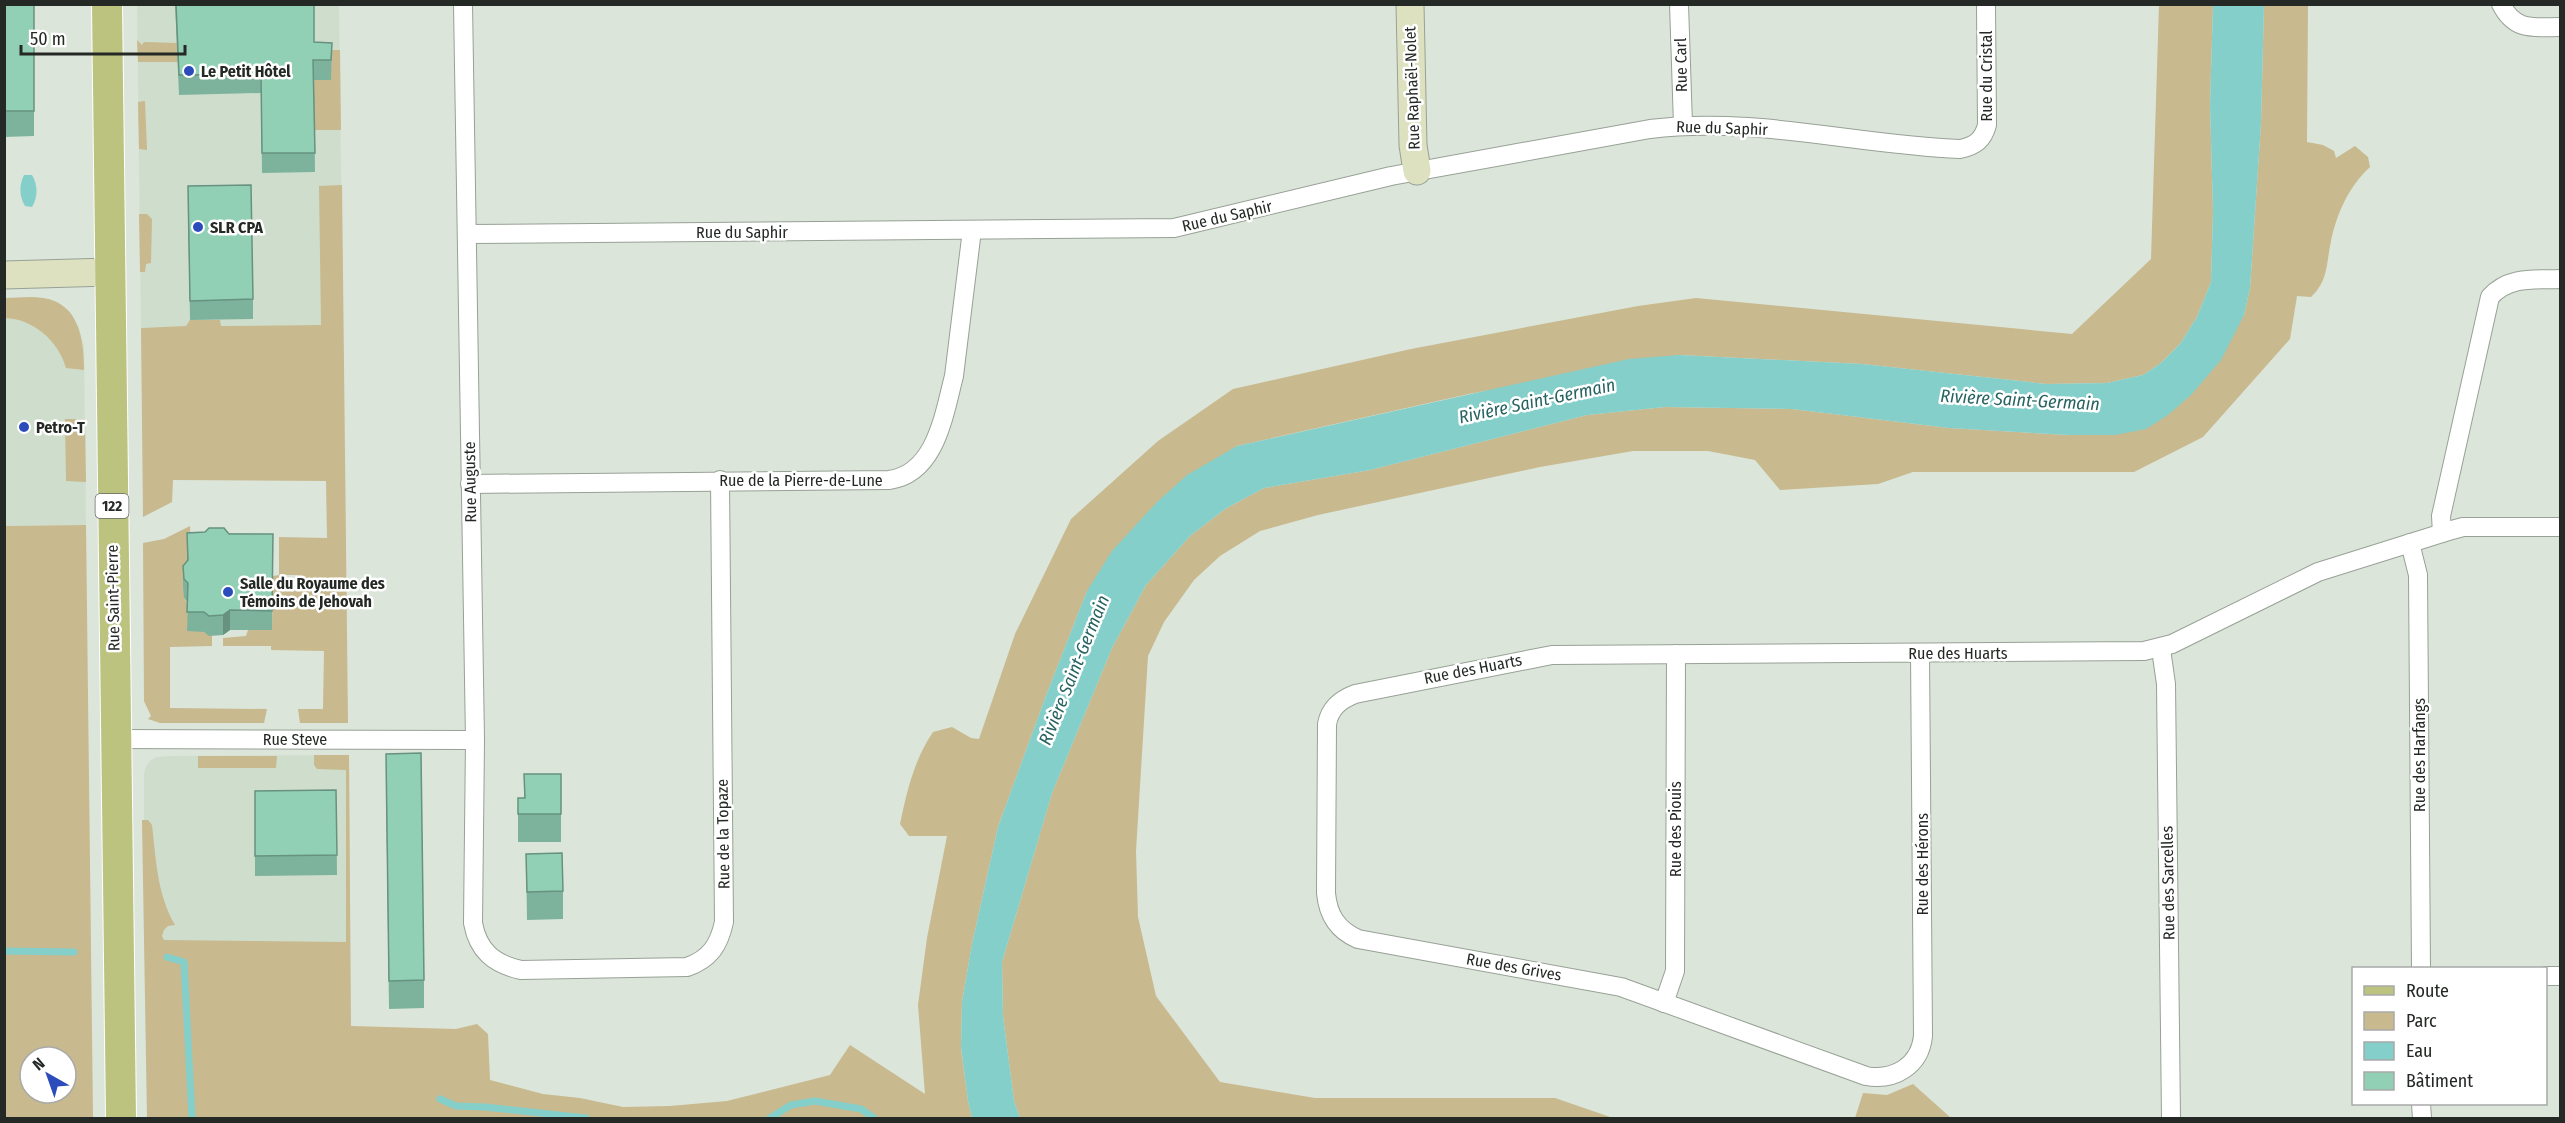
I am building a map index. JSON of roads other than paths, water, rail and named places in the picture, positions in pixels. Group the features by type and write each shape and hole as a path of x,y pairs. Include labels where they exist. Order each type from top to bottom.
{"main road":[{"name":"Rue Saint-Pierre","path":"107,4 121,1119"}],"street":[{"name":"Rue Auguste","path":"463,4 475,740 473,923 475,936 488,956"},
{"name":"Rue Raphaël-Nolet","path":"1410,4 1413,145 1417,171"},
{"name":"Rue Carl","path":"1679,4 1683,125"},
{"name":"Rue du Cristal","path":"1977,144 1985,133 1987,125 1986,4"},
{"path":"2500,4 2506,15 2522,26 2560,27"},
{"name":"Rue du Saphir","path":"467,234 1174,228 1417,171 1683,125 1737,126 1951,149 1977,144"},
{"name":"Rue de la Pierre-de-Lune","path":"470,484 889,480 905,477 919,467 930,452 954,376 972,230"},
{"path":"4,275 109,273"},
{"path":"2442,533 2441,516 2490,297 2505,284 2516,281 2560,279"},
{"name":"Rue de la Topaze","path":"488,956 496,962 520,970 687,967 707,956 720,938 724,910 720,480"},
{"name":"Rue des Huarts","path":"1337,704 1366,691 1539,657 1676,654 2134,652 2161,649 2318,572 2442,533 2463,527 2560,527"},
{"name":"Rue des Harfangs","path":"2410,543 2418,575 2421,967"},
{"name":"Rue des Sarcelles","path":"2161,649 2166,684 2171,1119"},
{"name":"Rue des Hérons","path":"1905,1069 1918,1055 1923,1036 1920,653"},
{"name":"Rue des Piouis","path":"1664,1002 1675,971 1676,654"},
{"name":"Rue des Grives","path":"1337,704 1328,716 1326,735 1326,892 1330,913 1341,929 1358,939 1621,987 1866,1076 1888,1077 1905,1069"},
{"name":"Rue Steve","path":"115,739 475,740"}],"water":[{"name":"Rivière Saint-Germain","path":"2213,5 2264,5 2261,123 2250,288 2244,315 2221,360 2191,395 2168,415 2146,429 2115,435 2068,435 1949,428 1792,409 1665,407 1587,415 1370,470 1264,488 1225,509 1190,536 1146,585 1112,648 1052,793 1002,962 1003,1016 1014,1101 1020,1118 972,1118 961,1047 962,1002 972,944 998,827 1087,591 1112,551 1157,502 1187,475 1237,446 1629,359 1679,355 1862,364 2047,384 2107,383 2143,375 2161,363 2180,344 2197,317 2211,282 2213,211 2210,105"},
{"path":"24,175 32,175 36,187 32,207 25,206 21,194"}],"waterway":[{"path":"4,951 74,952"},
{"path":"167,957 184,962 192,1118"},
{"path":"440,1099 456,1106 586,1118"},
{"path":"770,1118 791,1105 815,1101 861,1109 874,1118"}],"place":[{"name":"Le Petit Hôtel","path":"189,71"},
{"name":"SLR CPA","path":"198,227"},
{"name":"Petro-T","path":"24,427"},
{"name":"Salle du Royaume des Témoins de Jehovah","path":"228,592"}]}
